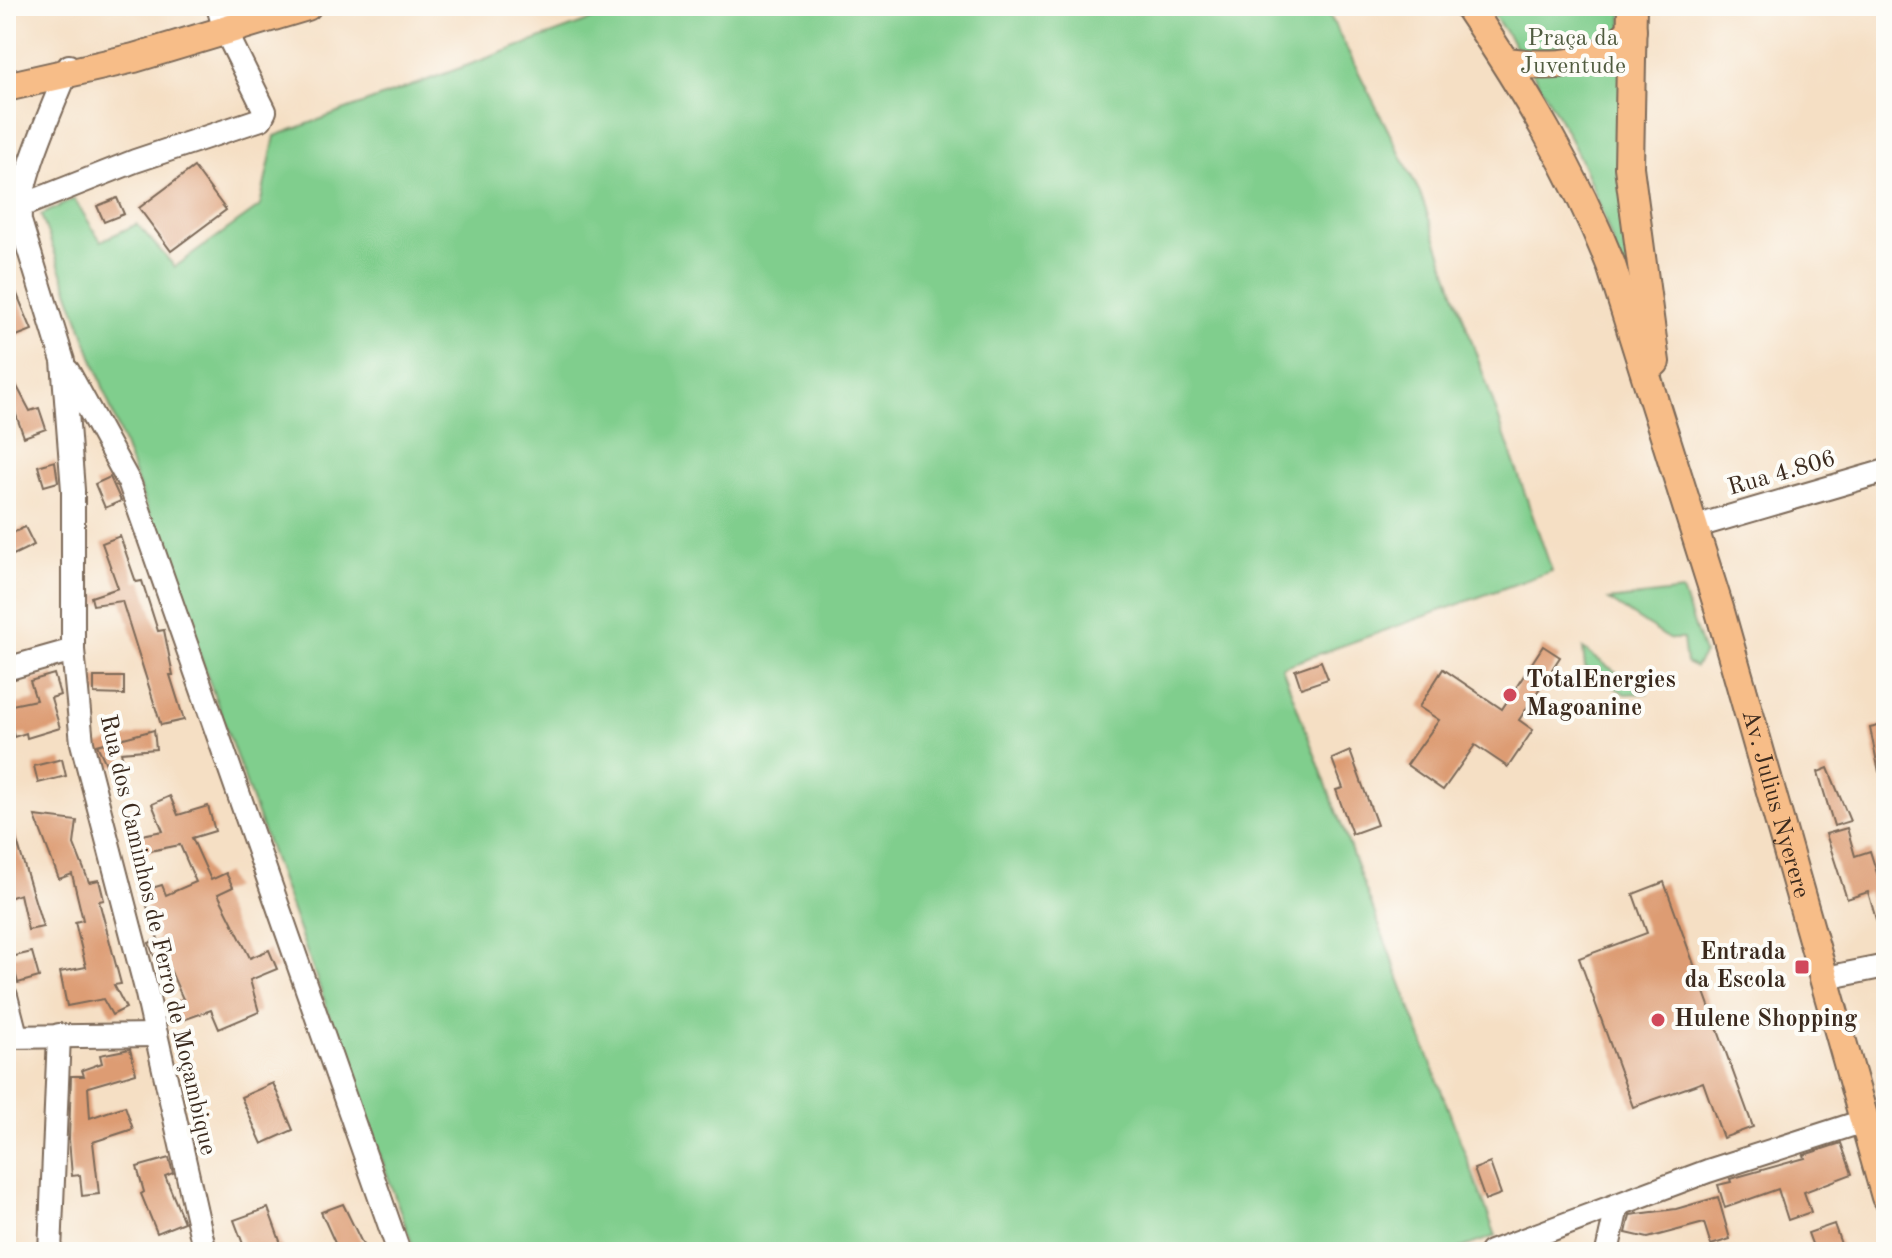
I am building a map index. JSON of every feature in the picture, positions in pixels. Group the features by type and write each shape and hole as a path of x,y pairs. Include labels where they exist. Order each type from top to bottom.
{"main road":[{"path":"6,85 221,17 290,6"},
{"path":"6,85 148,54 307,6"},
{"name":"Av. Julius Nyerere","path":"1468,6 1544,121 1593,219 1661,414 1826,978 1886,1197"},
{"path":"1506,62 1565,66 1615,47 1632,18"},
{"name":"Av. Julius Nyerere","path":"1632,18 1629,167 1661,414"}],"street":[{"path":"12,209 261,119 265,111 221,17"},
{"path":"12,209 69,66"},
{"name":"Rua dos Caminhos de Ferro de Moçambique","path":"12,209 20,221 63,361 73,490 73,650 82,743 156,1035 205,1252"},
{"path":"63,361 130,484 399,1252"},
{"name":"Rua 4.806","path":"1694,527 1886,471"},
{"path":"6,669 73,650"},
{"path":"1826,978 1886,966"},
{"path":"6,996 11,1036 156,1035"},
{"path":"50,1252 59,1035"},
{"path":"1491,1252 1708,1171 1864,1121"},
{"path":"1607,1252 1617,1207"}],"green space":[{"path":"629,6 1325,6 1420,193 1552,571 1282,667 1496,1236 1450,1252 415,1252 41,215 74,199 101,241 137,224 175,267 260,206 275,136"},
{"name":"Praça da Juventude","path":"1487,6 1621,6 1661,414 1595,193 1562,122"},
{"path":"1682,591 1704,653 1695,667 1686,663 1683,639 1669,639 1609,600"},
{"path":"1583,649 1646,693 1625,694 1585,667"}],"building":[{"path":"194,167 226,210 171,251 139,208"},
{"path":"117,198 124,214 104,222 97,206"},
{"path":"6,268 32,330 6,340"},
{"path":"13,379 30,411 39,408 46,429 24,437 6,387 6,382"},
{"path":"55,461 58,482 44,486 38,466"},
{"path":"110,477 121,501 105,508 95,484"},
{"path":"25,527 34,545 11,556 6,536"},
{"path":"120,536 136,582 142,581 158,631 164,630 173,675 170,675 184,720 161,725 122,601 93,605 91,597 118,588 102,543"},
{"path":"1543,646 1560,657 1519,720 1533,730 1508,767 1475,745 1443,790 1407,765 1439,720 1419,707 1443,669 1502,709"},
{"path":"1321,661 1328,679 1301,688 1295,670"},
{"path":"54,674 60,695 51,698 60,728 27,738 26,733 14,737 7,706 36,700 30,681"},
{"path":"94,677 124,677 124,695 94,694"},
{"path":"1886,724 1886,771 1879,772 1870,728"},
{"path":"154,730 156,749 121,752 124,764 108,768 97,745"},
{"path":"1350,751 1377,825 1352,834 1336,790 1343,788 1332,759"},
{"path":"62,759 66,776 38,783 34,766"},
{"path":"1828,768 1850,821 1834,826 1818,772"},
{"path":"170,796 178,815 208,806 215,831 192,838 211,880 226,873 233,887 218,894 250,958 269,950 277,969 250,980 259,1012 219,1029 211,1010 175,1023 168,1005 183,999 163,954 155,958 149,943 158,939 142,891 162,885 166,895 196,882 180,845 140,853 136,836 163,831 152,804"},
{"path":"35,816 77,821 74,844 89,882 99,880 104,900 99,901 121,984 114,985 126,1008 112,1015 103,999 67,1006 60,972 86,967 75,922 83,920 72,874 59,879"},
{"path":"10,818 43,927 28,930 20,894 6,899 6,819"},
{"path":"1847,828 1855,856 1870,851 1883,892 1886,891 1886,939 1882,940 1868,892 1847,899 1826,834"},
{"name":"Hulene Shopping","path":"1664,882 1753,1127 1723,1138 1703,1082 1633,1107 1579,958 1647,933 1633,894"},
{"path":"32,952 39,977 18,983 11,957"},
{"path":"130,1049 136,1073 88,1087 90,1118 125,1106 133,1129 93,1142 99,1194 82,1196 80,1175 72,1176 69,1139 71,1076 84,1076 82,1070 102,1063 100,1055"},
{"path":"273,1083 293,1130 262,1144 241,1097"},
{"path":"1841,1143 1852,1174 1804,1192 1811,1212 1788,1220 1778,1189 1725,1208 1718,1185 1805,1158 1804,1155"},
{"path":"169,1158 173,1173 165,1176 184,1222 157,1233 141,1194 144,1192 137,1167"},
{"path":"1490,1163 1501,1194 1485,1200 1474,1169"},
{"path":"1718,1197 1730,1239 1711,1245 1704,1223 1648,1238 1626,1233 1630,1215 1676,1209"},
{"path":"343,1204 364,1247 352,1252 339,1252 321,1212"},
{"path":"268,1208 284,1252 246,1252 234,1220"},
{"path":"1834,1224 1841,1244 1815,1252 1808,1233"}],"place":[{"name":"TotalEnergies Magoanine","path":"1510,695"},
{"name":"Entrada da Escola","path":"1802,967"},
{"name":"Hulene Shopping","path":"1658,1020"}]}
